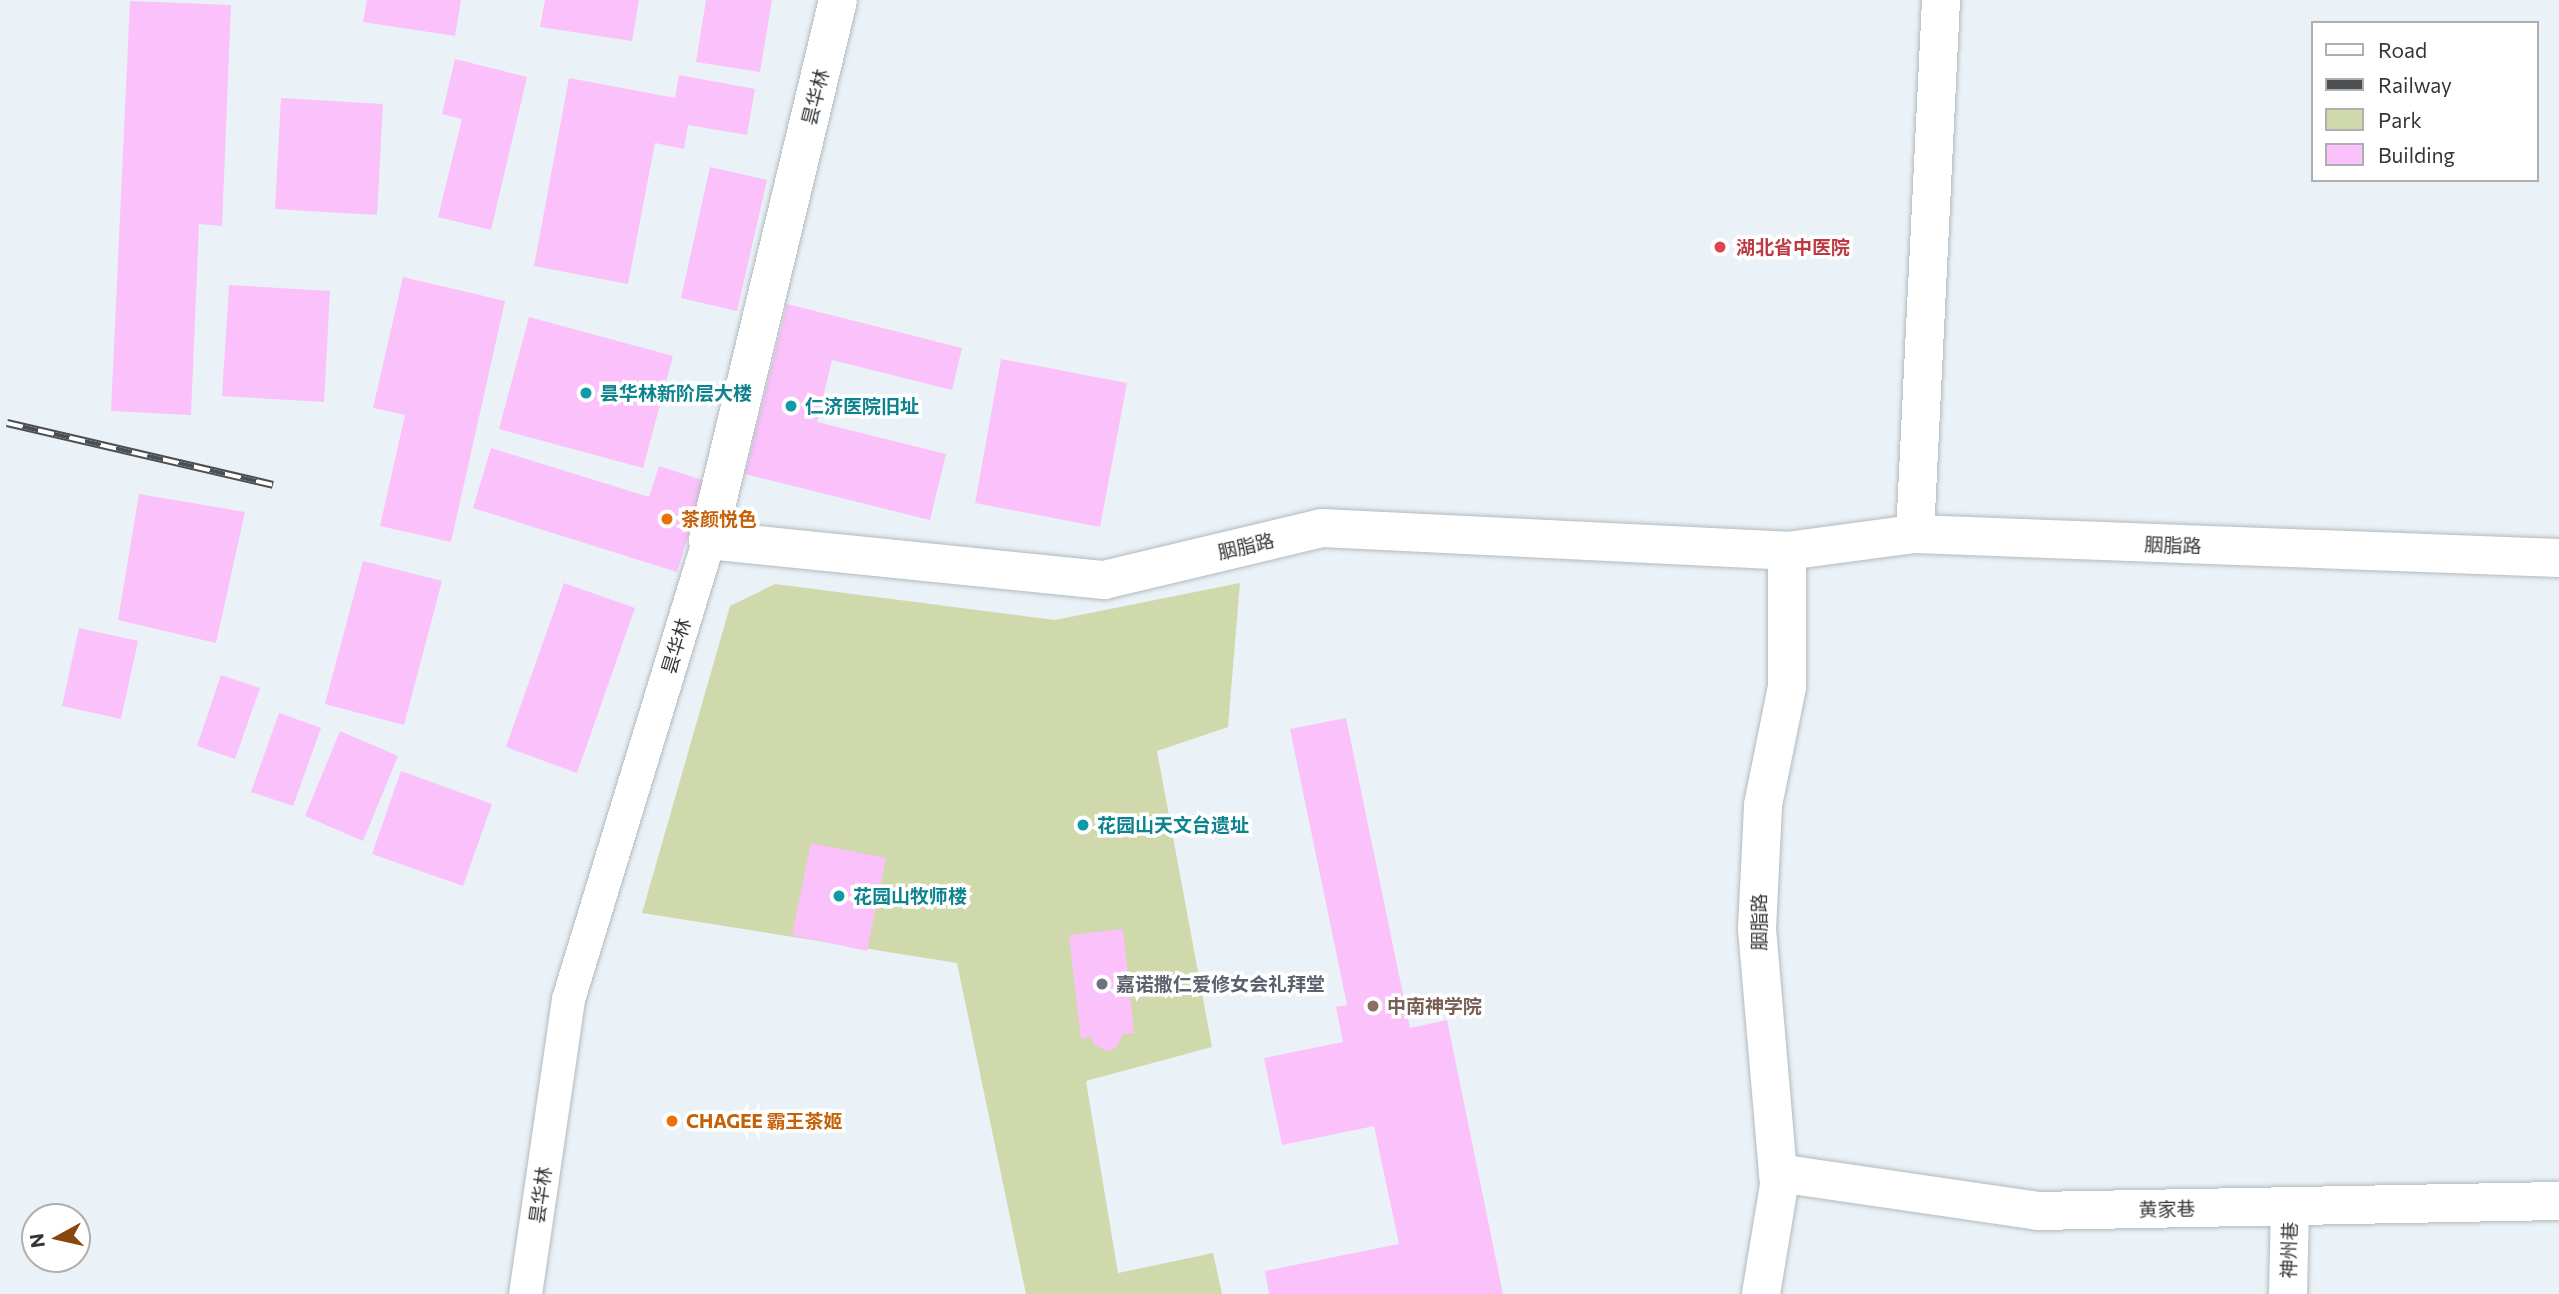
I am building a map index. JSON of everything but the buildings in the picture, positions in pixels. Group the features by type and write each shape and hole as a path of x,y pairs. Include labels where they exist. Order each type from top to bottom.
{"street":[{"name":"昙华林","path":"525,1294 568,999 708,540 838,0"},
{"path":"1915,534 1941,0"},
{"name":"胭脂路","path":"708,540 1104,580 1322,528 1787,551 1915,534 2559,558"},
{"name":"胭脂路","path":"1761,1294 1778,1173 1756,929 1763,806 1787,687 1787,551"},
{"name":"黄家巷","path":"1778,1173 2037,1211 2559,1202"},
{"name":"神州巷","path":"2288,1294 2290,1207"}],"green space":[{"path":"1240,583 1228,727 1157,751 1212,1047 1086,1081 1118,1273 1213,1253 1222,1294 1026,1294 957,963 642,913 730,606 775,584 1055,620"}],"railway":[{"path":"7,423 273,485"}],"place":[{"name":"湖北省中医院","path":"1720,247"},
{"name":"昙华林新阶层大楼","path":"586,393"},
{"name":"仁济医院旧址","path":"791,406"},
{"name":"茶颜悦色","path":"667,519"},
{"name":"花园山天文台遗址","path":"1083,825"},
{"name":"花园山牧师楼","path":"839,896"},
{"name":"嘉诺撒仁爱修女会礼拜堂","path":"1102,984"},
{"name":"中南神学院","path":"1373,1006"},
{"name":"CHAGEE 霸王茶姬","path":"672,1121"}]}
